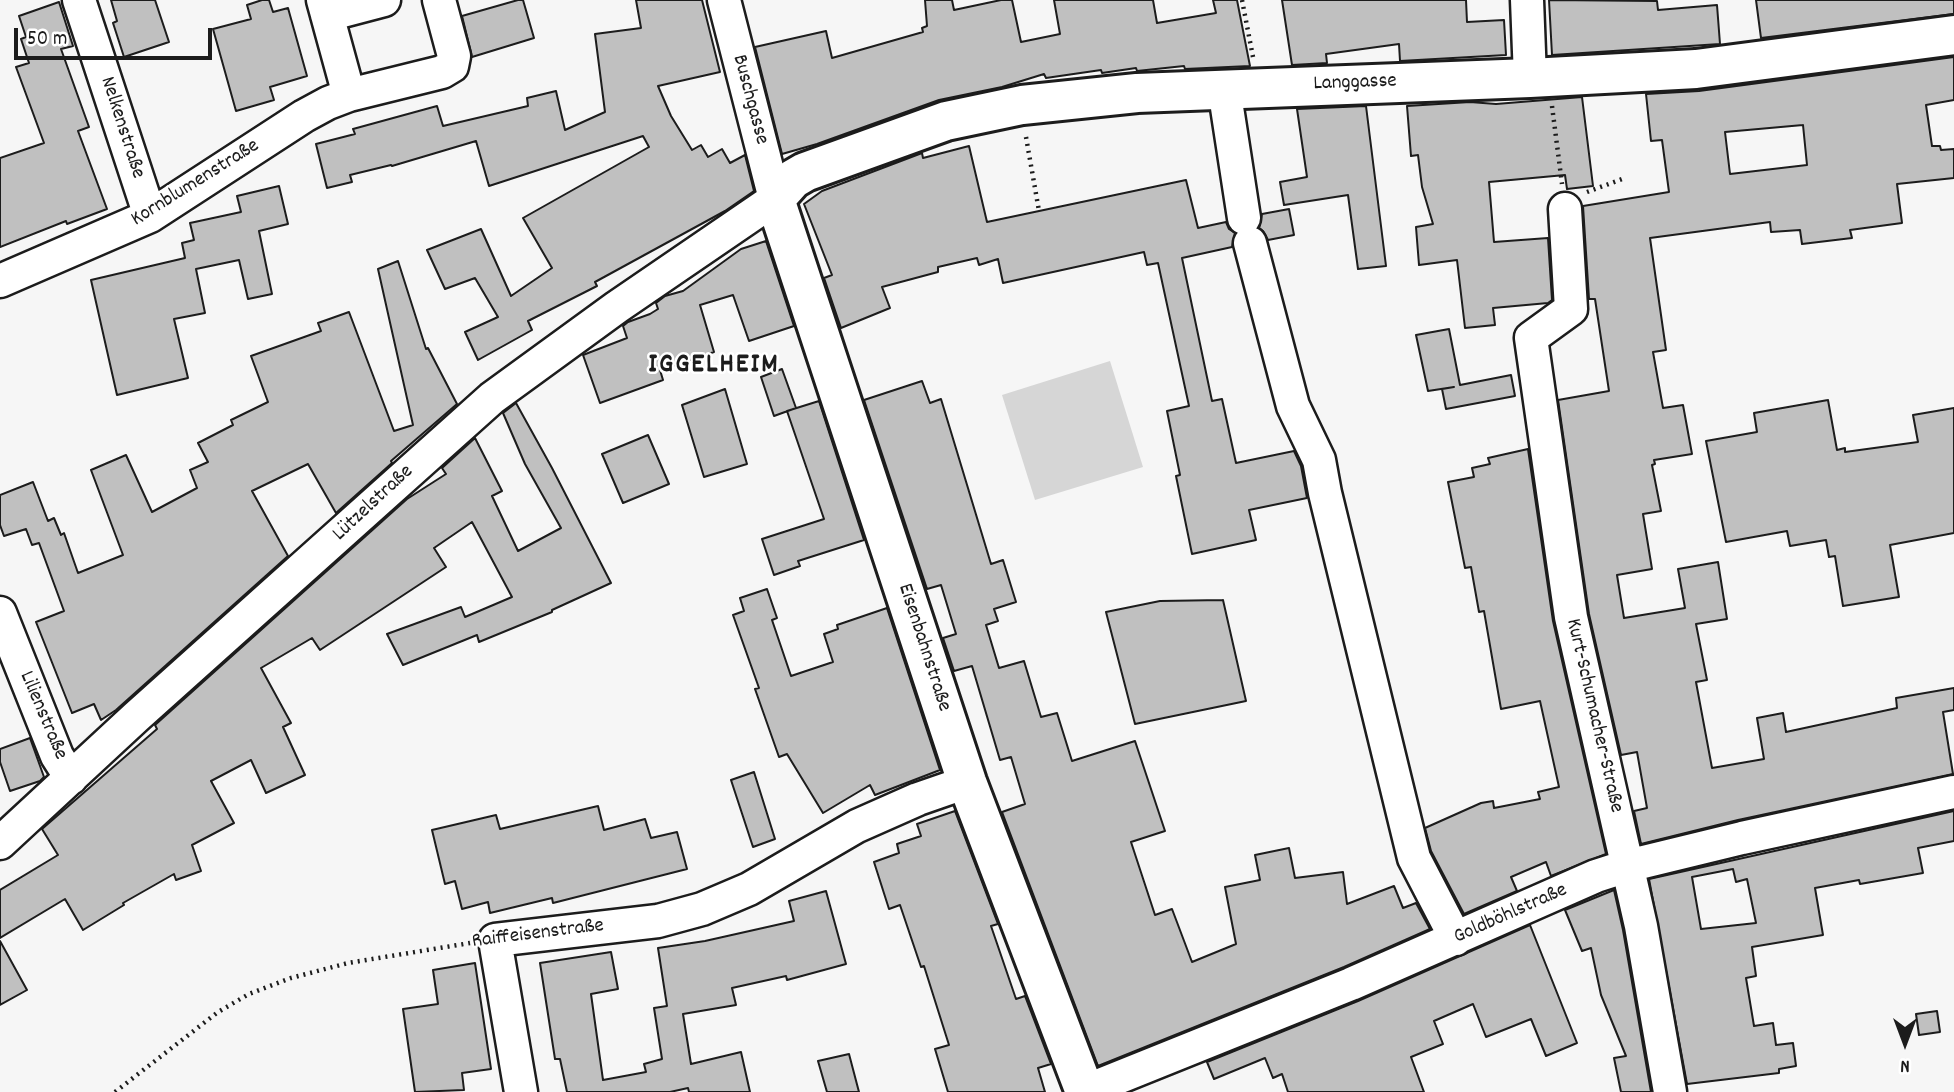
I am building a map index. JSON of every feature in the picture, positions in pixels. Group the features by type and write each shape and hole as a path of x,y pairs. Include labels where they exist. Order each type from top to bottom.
{"main road":[{"name":"Langgasse","path":"775,199 793,179 804,172 946,121 1022,105 1070,99 1241,88 1539,78 1696,69 1954,35"},
{"name":"Eisenbahnstraße","path":"775,199 967,782 1085,1091"}],"street":[{"name":"Nelkenstraße","path":"79,0 150,216"},
{"path":"349,95 325,7 384,0"},
{"name":"Kornblumenstraße","path":"0,281 150,216 304,116 349,95 442,72 452,66 454,56 439,0"},
{"name":"Buschgasse","path":"724,0 775,199"},
{"path":"1527,0 1539,78"},
{"path":"1241,88 1247,231 1293,406 1319,460 1414,858 1456,939"},
{"name":"Lützelstraße","path":"0,843 492,398 617,307 775,199"},
{"name":"Kurt-Schumacher-Straße","path":"1564,205 1571,310 1531,338 1571,617 1641,926 1670,1092"},
{"name":"Lilienstraße","path":"0,613 57,756 71,778"},
{"name":"Raiffeisenstraße","path":"495,940 657,920 702,909 749,889 857,826 918,799 967,782"},
{"name":"Goldböhlstraße","path":"1085,1091 1352,984 1596,876 1742,838 1954,792"},
{"path":"495,940 521,1092"}],"path":[{"path":"1241,88 1242,0"},
{"path":"1539,78 1564,205 1625,178"},
{"path":"1027,145 1039,211"},
{"name":"Raiffeisenstraße","path":"115,1092 218,1012 249,994 291,978 348,963 416,950 495,940"}],"shaded area":[{"path":"1110,361 1143,467 1035,500 1002,395"}],"building":[{"path":"111,0 155,0 169,42 124,57 113,23 117,21"},
{"path":"269,0 273,12 288,8 307,76 270,87 274,100 236,111 213,29 251,19 247,5"},
{"path":"523,0 534,38 472,57 462,16"},
{"path":"636,0 702,0 720,72 658,86 671,116 692,150 701,145 708,157 722,149 730,163 745,155 754,191 725,211 595,282 597,286 528,321 532,330 478,360 465,332 498,317 475,278 445,289 427,250 481,229 511,296 552,268 523,218 649,147 643,136 489,186 476,141 392,166 350,175 352,182 327,188 316,144 355,134 353,129 437,106 443,126 528,106 527,98 556,91 565,130 605,112 595,34 641,28"},
{"path":"925,0 952,0 954,10 1012,0 1021,42 1060,34 1054,0 1153,0 1157,23 1216,13 1213,0 1237,0 1250,66 1185,69 1184,66 1137,71 1136,68 1102,73 1101,70 1046,78 1044,74 1002,87 939,100 782,154 755,47 826,31 832,58 923,32 922,28 927,26"},
{"path":"1282,0 1466,0 1467,22 1504,20 1506,55 1400,61 1399,44 1326,54 1327,63 1292,65"},
{"path":"1549,0 1657,1 1658,10 1717,5 1720,44 1552,55"},
{"path":"1756,0 1954,0 1954,14 1761,38"},
{"path":"59,2 73,46 61,49 89,127 78,131 107,209 67,224 66,221 0,247 0,158 44,143 16,67 29,63 21,39 26,37 19,16"},
{"path":"1954,57 1954,100 1926,105 1932,146 1940,146 1941,150 1954,149 1954,178 1897,184 1902,223 1850,230 1852,238 1802,244 1800,230 1771,232 1770,222 1650,238 1666,350 1653,352 1663,408 1683,405 1692,454 1654,460 1655,464 1652,465 1661,511 1643,514 1652,569 1617,575 1624,618 1685,608 1678,569 1718,562 1727,619 1696,624 1707,680 1696,682 1712,768 1764,759 1757,718 1783,713 1786,732 1897,708 1896,698 1954,688 1954,710 1943,712 1953,774 1738,820 1641,844 1634,811 1647,808 1637,752 1621,755 1589,614 1558,400 1609,391 1595,299 1589,299 1583,206 1669,192 1662,140 1651,141 1646,94 1699,91","holes":["1803,125 1807,165 1730,174 1725,132"]},
{"path":"1582,97 1593,186 1567,189 1565,175 1489,182 1494,242 1548,238 1552,300 1548,303 1493,308 1495,325 1465,328 1457,260 1419,265 1416,227 1433,224 1422,187 1418,155 1411,156 1407,106 1470,102 1496,104"},
{"path":"1366,106 1386,266 1358,269 1348,195 1284,205 1280,182 1307,177 1297,109"},
{"path":"969,146 987,222 1186,180 1198,228 1226,222 1229,229 1235,233 1232,247 1182,258 1212,401 1222,399 1236,463 1294,451 1301,466 1307,498 1249,510 1256,540 1192,554 1176,476 1180,475 1167,411 1189,406 1158,263 1147,265 1144,252 1003,283 998,259 979,265 977,258 938,267 938,272 882,287 890,308 841,328 824,278 832,275 804,204 822,191 922,153 923,158"},
{"path":"279,186 288,224 259,231 272,294 248,299 239,260 196,269 205,313 174,319 188,378 117,395 91,280 185,258 182,243 194,240 190,223 241,212 237,196"},
{"path":"1289,209 1294,235 1268,240 1259,228 1262,214"},
{"path":"766,241 794,326 749,341 733,295 700,305 714,352 660,370 663,380 600,403 583,355 627,338 623,326 658,309 656,303 665,296 683,291 741,249"},
{"path":"398,261 426,349 428,348 457,404 336,513 308,464 252,491 288,556 116,710 101,720 94,704 72,713 36,622 64,611 39,543 32,545 26,529 4,536 0,525 0,495 33,482 48,521 54,518 61,535 64,533 78,573 123,555 91,470 126,455 152,512 197,488 190,470 208,462 198,443 233,425 231,420 268,402 251,356 321,331 318,323 349,312 394,431 413,425 378,269"},
{"path":"1449,329 1460,385 1511,375 1515,396 1446,409 1442,389 1454,387 1428,391 1416,335"},
{"path":"782,369 796,408 774,416 761,377"},
{"path":"922,381 930,403 941,399 991,564 1003,560 1016,602 994,609 998,621 986,625 999,668 1024,661 1041,717 1057,713 1072,761 1135,741 1165,831 1131,842 1155,915 1172,909 1192,962 1236,944 1225,887 1260,880 1255,855 1289,848 1295,878 1343,872 1347,904 1394,886 1403,908 1416,903 1430,929 1344,967 1098,1066 1002,812 1025,804 1011,757 1000,760 972,666 954,671 943,638 956,634 941,585 927,589 864,400"},
{"path":"725,389 747,464 704,477 682,405"},
{"path":"1828,400 1837,450 1845,448 1845,452 1918,442 1913,415 1954,408 1954,533 1890,545 1899,597 1843,606 1835,556 1829,557 1826,540 1790,546 1787,531 1726,542 1706,441 1757,432 1754,413"},
{"path":"819,401 864,540 798,561 800,566 774,575 762,539 824,519 787,411"},
{"path":"516,403 611,583 552,612 479,642 477,635 403,665 387,634 461,607 465,617 512,597 472,522 434,548 446,567 320,650 312,638 261,668 291,723 283,727 305,775 266,793 251,760 211,781 234,823 192,845 201,871 176,880 174,874 83,930 65,899 0,938 0,890 58,855 42,829 157,729 155,725 407,499 446,474 442,468 475,438 502,491 492,496 518,551 561,528 525,464 503,413"},
{"path":"648,435 669,484 623,503 602,454"},
{"path":"1528,449 1553,621 1606,854 1551,876 1546,862 1511,877 1517,891 1464,914 1431,851 1425,828 1481,803 1493,801 1494,808 1540,799 1538,792 1559,787 1540,701 1501,709 1484,611 1479,612 1471,567 1465,568 1448,482 1474,477 1472,468 1490,464 1488,458"},
{"path":"767,589 777,618 772,620 791,676 833,662 824,634 838,629 837,625 887,608 940,770 875,795 870,785 823,813 787,754 779,757 755,689 759,688 733,615 744,611 740,598"},
{"path":"1223,600 1246,701 1135,724 1106,612 1160,601"},
{"path":"30,738 44,777 40,781 10,791 0,762 0,749"},
{"path":"754,772 775,839 753,847 731,780"},
{"path":"598,806 604,830 645,819 651,838 677,832 687,869 553,903 552,898 490,913 488,902 462,909 455,881 445,884 432,830 496,815 500,829"},
{"path":"955,811 998,924 991,926 1016,999 1025,996 1051,1064 1038,1068 1045,1092 948,1092 935,1049 949,1045 924,966 921,967 900,905 889,909 874,862 899,853 897,844 921,836 917,824"},
{"path":"1954,811 1954,841 1918,848 1923,873 1860,884 1859,880 1815,888 1823,935 1752,947 1756,976 1746,978 1754,1026 1773,1023 1776,1045 1793,1043 1796,1066 1779,1069 1779,1073 1687,1084 1649,879","holes":["1733,869 1736,882 1747,879 1756,923 1701,929 1692,877"]},
{"path":"1614,890 1651,1092 1621,1092 1614,1058 1626,1056 1601,995 1591,948 1582,951 1565,910"},
{"path":"826,891 846,964 787,980 786,976 732,988 736,1005 683,1014 691,1064 741,1052 750,1092 689,1092 688,1088 670,1092 567,1092 560,1059 555,1059 540,963 611,952 618,989 591,994 603,1080 646,1072 644,1064 662,1059 654,1008 667,1006 658,948 705,941 794,921 789,901"},
{"path":"1530,925 1577,1043 1546,1056 1531,1019 1486,1037 1473,1004 1434,1021 1443,1044 1411,1057 1424,1092 1288,1092 1282,1074 1273,1078 1265,1058 1214,1079 1207,1062 1358,1001"},
{"path":"0,941 27,990 0,1005"},
{"path":"475,963 491,1069 462,1073 464,1090 415,1092 403,1009 438,1004 433,970"},
{"path":"1937,1011 1940,1032 1919,1035 1916,1014"},
{"path":"849,1054 859,1092 827,1092 818,1061"}],"district":[{"name":"IGGELHEIM","path":"714,367"}]}
